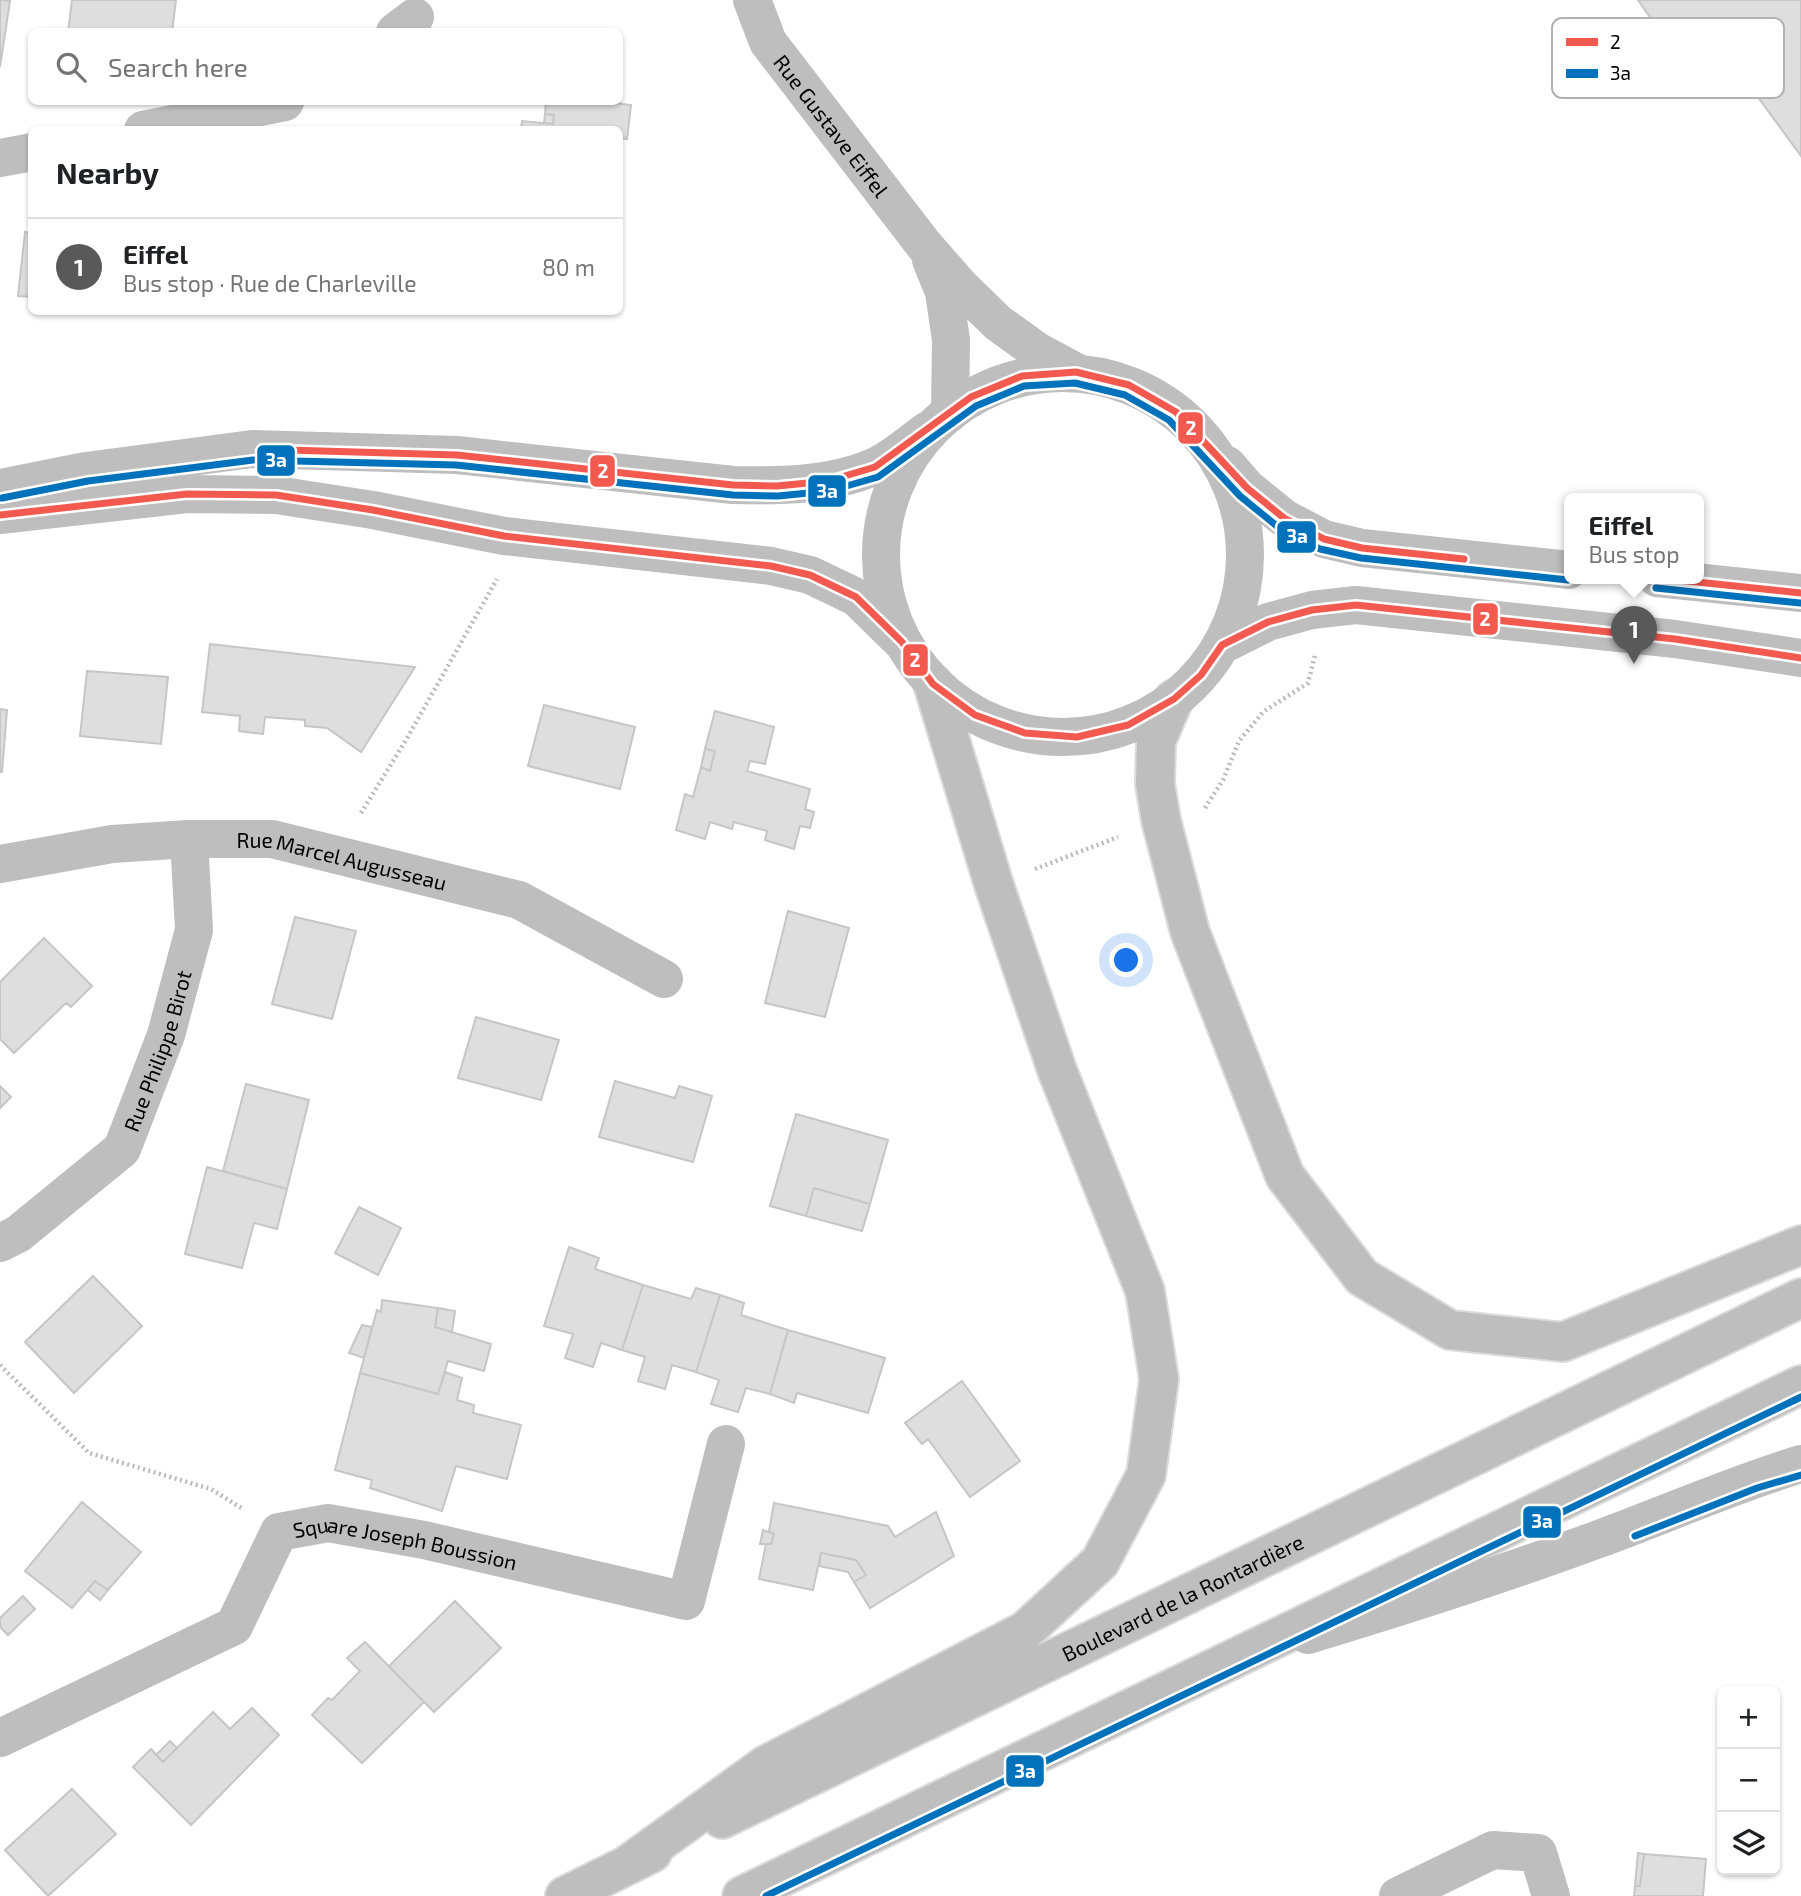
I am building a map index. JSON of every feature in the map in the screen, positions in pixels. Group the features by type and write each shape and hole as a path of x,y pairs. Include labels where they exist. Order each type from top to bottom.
{"street":[{"name":"Rue Gustave Eiffel","path":"752,0 768,42 924,245 960,286 998,323 1037,351 1076,372"},
{"path":"163,126 270,105"},
{"path":"0,158 28,153"},
{"name":"Rue Gustave Eiffel","path":"924,245 944,292 951,340 939,422"},
{"path":"0,488 86,471 252,449 457,455 733,485 777,486 828,481 875,467 971,397 1022,376 1076,372 1129,385 1177,412 1247,488 1284,518 1324,540 1362,548 1564,568"},
{"path":"902,642 883,589 881,532 896,478 939,422"},
{"path":"0,515 187,494 276,495 373,510 504,536 772,566 810,575 856,597 902,642 933,684 975,715 1025,733 1077,737 1128,725 1174,699 1200,675 1222,645 1241,598 1246,547 1236,497 1213,451"},
{"path":"1704,583 1801,593"},
{"path":"1222,645 1268,622 1312,610 1356,605 1505,619 1801,657"},
{"path":"629,1864 766,1765 1025,1631 1100,1562 1146,1475 1159,1379 1144,1291 1057,1070 994,885 933,684"},
{"path":"1174,699 1156,741 1155,784 1161,820 1191,932 1285,1176 1362,1277 1450,1331 1563,1342 1801,1245"},
{"name":"Rue Marcel Augusseau","path":"0,864 112,844 189,839 272,839 519,900 664,979"},
{"name":"Rue Philippe Birot","path":"0,1243 18,1234 122,1149 166,1035 194,930 189,839"},
{"name":"Boulevard de la Rontardière","path":"565,1896 1801,1298"},
{"path":"743,1896 1801,1385"},
{"name":"Square Joseph Boussion","path":"0,1738 234,1626 279,1532 328,1523 424,1540 686,1601 726,1444"},
{"path":"1235,1657 1378,1614 1595,1540 1754,1478 1801,1464"},
{"path":"1398,1896 1493,1850 1538,1853 1551,1896"}],"path":[{"path":"335,854 406,740 503,569"},
{"path":"994,885 1161,820 1205,809 1223,780 1239,741 1263,712 1308,683 1316,651 1312,610"},
{"path":"0,1365 89,1453 211,1489 279,1532"}],"building":[{"path":"0,0 10,1 0,67"},
{"path":"72,0 176,0 172,28 68,28"},
{"path":"1638,0 1801,0 1801,156 1759,98 1784,98 1784,18 1651,18"},
{"path":"546,105 631,105 627,139 623,138 623,126 521,126 522,121 553,124 554,115 545,114"},
{"path":"545,114 554,115 553,124 544,123"},
{"path":"25,232 28,232 28,297 18,296"},
{"path":"210,644 415,667 361,752 327,728 305,726 305,720 265,717 263,734 239,731 240,716 202,712"},
{"path":"87,671 168,677 161,744 80,736"},
{"path":"544,705 635,727 620,789 528,766"},
{"path":"0,709 7,710 2,772 0,772"},
{"path":"715,711 774,727 765,764 750,761 747,771 810,789 805,809 814,812 810,828 800,826 794,849 765,840 767,831 734,822 732,829 710,822 705,839 676,830 685,794 693,797 701,767 710,771 715,751 705,749"},
{"path":"705,749 715,751 710,771 701,767"},
{"path":"788,911 849,928 825,1017 765,1003"},
{"path":"295,917 356,931 332,1019 272,1004"},
{"path":"44,938 92,986 71,1007 66,1003 14,1053 0,1039 0,982"},
{"path":"476,1017 559,1040 541,1100 458,1078"},
{"path":"615,1081 675,1098 679,1086 712,1096 693,1162 599,1137"},
{"path":"246,1084 309,1100 287,1189 223,1171"},
{"path":"0,1086 11,1097 0,1108"},
{"path":"796,1114 888,1140 870,1204 814,1188 806,1216 770,1206"},
{"path":"207,1167 287,1189 277,1229 254,1223 242,1268 185,1254"},
{"path":"814,1188 870,1204 862,1231 806,1216"},
{"path":"359,1207 401,1228 378,1275 335,1253"},
{"path":"569,1247 599,1258 595,1269 643,1285 622,1350 601,1343 593,1367 565,1358 573,1334 544,1326"},
{"path":"93,1276 142,1326 74,1393 25,1342"},
{"path":"643,1285 691,1299 696,1288 720,1295 696,1372 672,1365 665,1389 638,1381 645,1357 622,1350"},
{"path":"720,1295 744,1303 741,1315 788,1330 770,1394 746,1388 738,1412 711,1404 719,1380 696,1372"},
{"path":"382,1300 438,1308 435,1327 491,1344 484,1371 448,1361 438,1394 360,1373 377,1310 381,1312"},
{"path":"438,1308 455,1311 452,1332 435,1327"},
{"path":"362,1325 372,1327 364,1358 349,1353"},
{"path":"788,1330 885,1358 868,1413 797,1393 794,1403 770,1394"},
{"path":"445,1372 462,1378 457,1400 474,1405 473,1413 521,1425 507,1479 456,1466 442,1511 370,1488 372,1480 335,1470 360,1373 438,1394"},
{"path":"962,1381 1020,1461 970,1497 928,1439 922,1444 905,1423"},
{"path":"82,1502 141,1552 108,1590 95,1581 72,1608 25,1571"},
{"path":"774,1503 888,1526 895,1537 936,1512 954,1556 870,1608 854,1582 866,1575 856,1560 821,1553 813,1590 759,1579 766,1544 771,1544 774,1534 769,1531"},
{"path":"763,1530 774,1534 771,1544 760,1544"},
{"path":"821,1553 856,1560 866,1575 854,1582 848,1572 819,1566"},
{"path":"95,1581 108,1590 100,1600 88,1590"},
{"path":"23,1596 35,1609 8,1635 0,1627 0,1618"},
{"path":"455,1601 501,1648 434,1712 389,1666"},
{"path":"365,1642 424,1702 362,1763 312,1715 328,1698 332,1700 360,1671 347,1658"},
{"path":"252,1708 279,1735 191,1825 133,1767 151,1749 163,1762 213,1712 230,1729"},
{"path":"170,1741 177,1748 163,1762 156,1755"},
{"path":"72,1789 116,1834 48,1896 5,1850"},
{"path":"1638,1853 1644,1854 1640,1886 1635,1886"},
{"path":"1644,1854 1706,1859 1703,1896 1634,1896 1635,1886 1640,1886"}],"transit line":[{"name":"2","path":"287,450 457,455 733,485 777,486 828,481 875,467 971,397 1022,376 1076,372 1129,385 1176,412 1247,488 1284,518 1324,539 1362,548 1464,559"},
{"name":"3a","path":"2,498 88,481 253,460 456,465 733,495 778,496 829,491 878,477 976,406 1024,386 1075,383 1125,395 1169,420 1240,496 1278,527 1320,549 1361,558 1564,580"},
{"name":"2","path":"0,515 187,494 276,495 373,510 504,536 771,566 810,575 856,597 902,642 933,684 975,715 1025,733 1077,737 1128,725 1174,699 1201,675 1222,645 1268,622 1312,610 1356,605 1675,639 1801,658"},
{"name":"2","path":"1704,583 1801,593"},
{"name":"3a","path":"1656,588 1800,603"},
{"name":"3a","path":"766,1896 1801,1397"},
{"name":"3a","path":"1635,1536 1757,1488 1801,1475"}],"place":[{"name":"Eiffel","path":"1634,664"}]}
